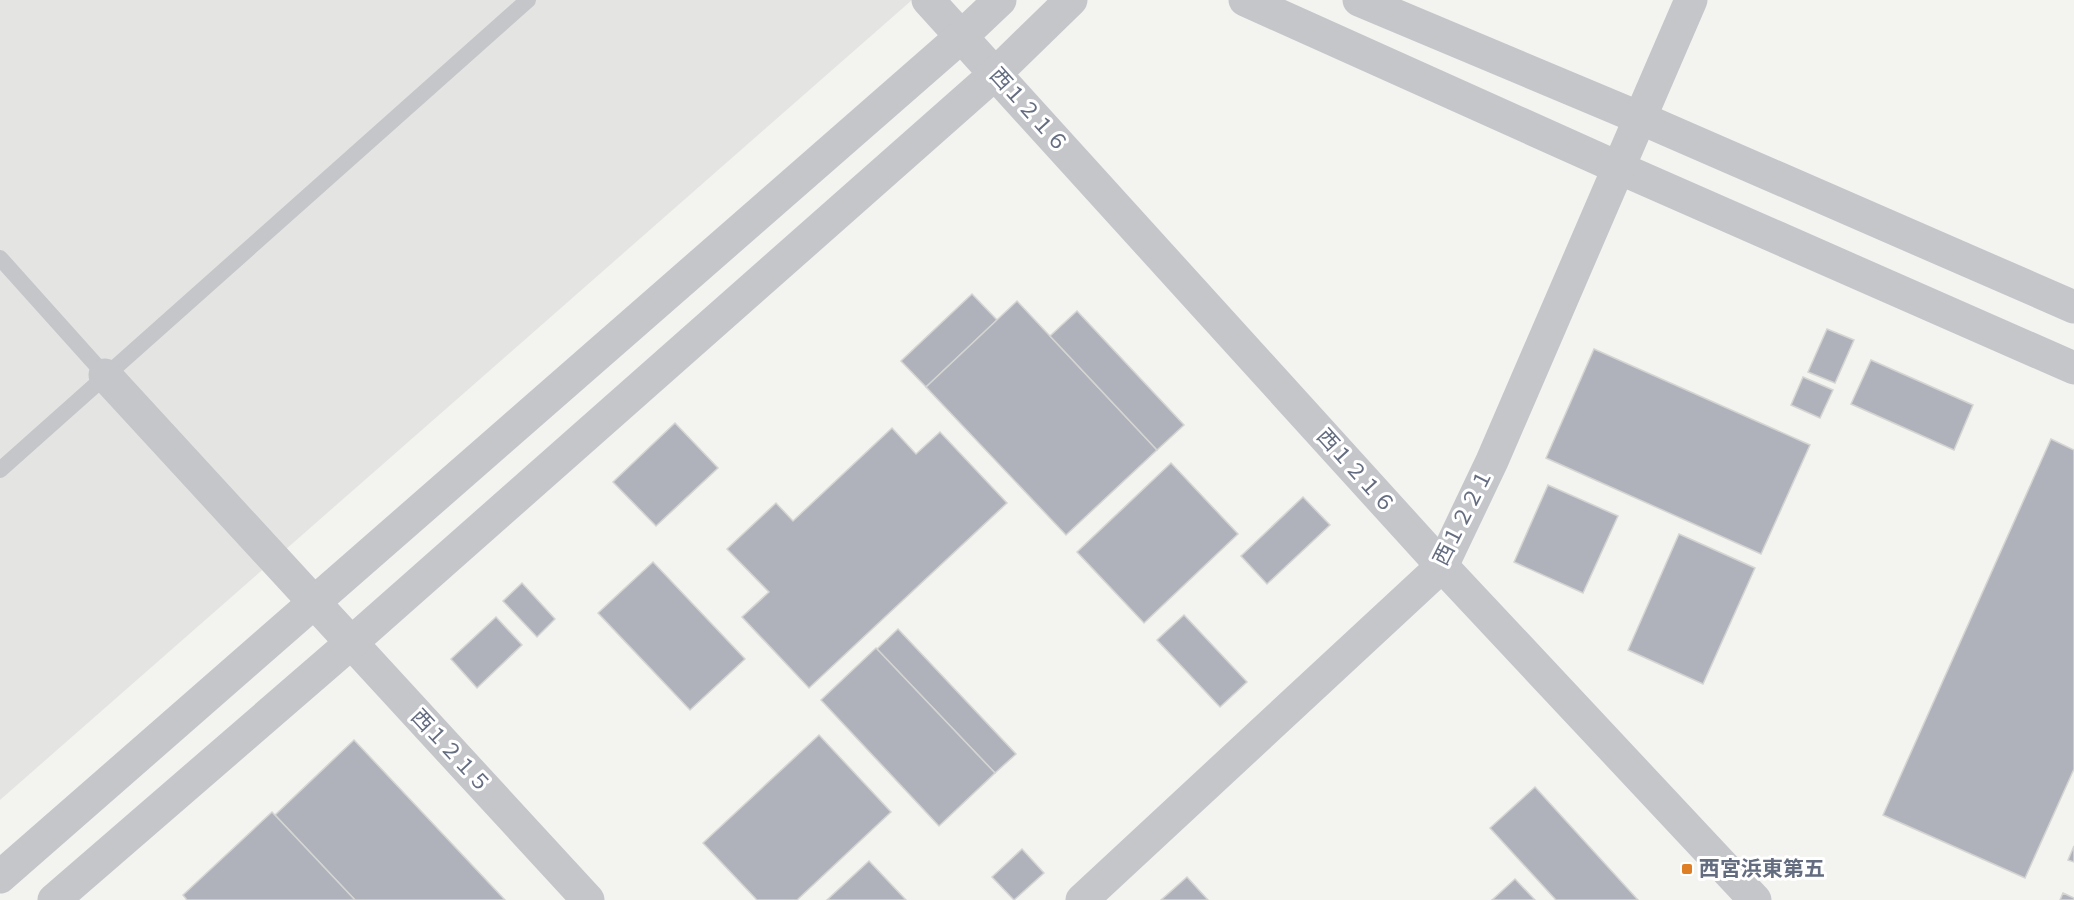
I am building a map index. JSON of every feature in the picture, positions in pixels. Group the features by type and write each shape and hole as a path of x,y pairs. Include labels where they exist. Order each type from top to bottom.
{"street":[{"name":"西１２１６","path":"927,0 996,73 1442,566 1755,900"},
{"path":"0,877 962,36 1000,0"},
{"path":"54,900 351,643 996,73 1071,0"},
{"path":"1245,0 1619,168 2074,368"},
{"path":"1359,0 1640,118 2074,307"},
{"name":"西１２２１","path":"1082,900 1442,566 1492,461 1691,0"},
{"name":"西１２１５","path":"105,375 588,900"}],"lane":[{"path":"0,470 528,0"},
{"path":"0,258 105,375"}],"shaded area":[{"path":"0,0 912,0 0,800"}],"building":[{"path":"972,294 997,320 926,387 901,361"},
{"path":"1017,301 1157,450 1066,535 926,387"},
{"path":"1077,311 1184,425 1157,450 1050,336"},
{"path":"1827,329 1854,340 1835,383 1808,372"},
{"path":"1594,349 1810,445 1761,554 1546,458"},
{"path":"1871,360 1973,405 1954,450 1851,404"},
{"path":"1803,377 1833,390 1820,418 1791,405"},
{"path":"675,423 718,468 656,526 613,482"},
{"path":"892,428 916,454 940,432 1007,503 809,688 742,617 769,592 727,549 776,503 793,521"},
{"path":"2051,439 2074,450 2074,769 2025,878 1883,815"},
{"path":"1171,463 1238,534 1144,623 1077,552"},
{"path":"1548,485 1618,516 1583,593 1514,562"},
{"path":"1303,497 1330,525 1267,584 1241,556"},
{"path":"1679,534 1755,568 1703,684 1628,650"},
{"path":"653,562 745,659 690,710 598,613"},
{"path":"522,583 555,619 537,637 503,601"},
{"path":"1184,615 1247,682 1220,707 1157,640"},
{"path":"496,617 522,645 477,688 451,659"},
{"path":"898,629 1016,754 995,773 877,649"},
{"path":"876,648 995,773 939,826 821,700"},
{"path":"819,735 891,812 797,900 757,900 703,843"},
{"path":"354,740 505,900 355,900 275,815"},
{"path":"1535,787 1638,900 1556,900 1490,828"},
{"path":"272,812 355,900 187,900 183,895"},
{"path":"2074,846 2074,862 2068,860"},
{"path":"1022,849 1044,873 1014,900 992,877"},
{"path":"869,861 906,900 827,900"},
{"path":"1187,877 1208,900 1161,900"},
{"path":"1515,879 1535,900 1492,900"},
{"path":"2063,893 2074,898 2074,900 2060,900"}],"place":[{"name":"西宮浜東第五","path":"1687,869"}]}
